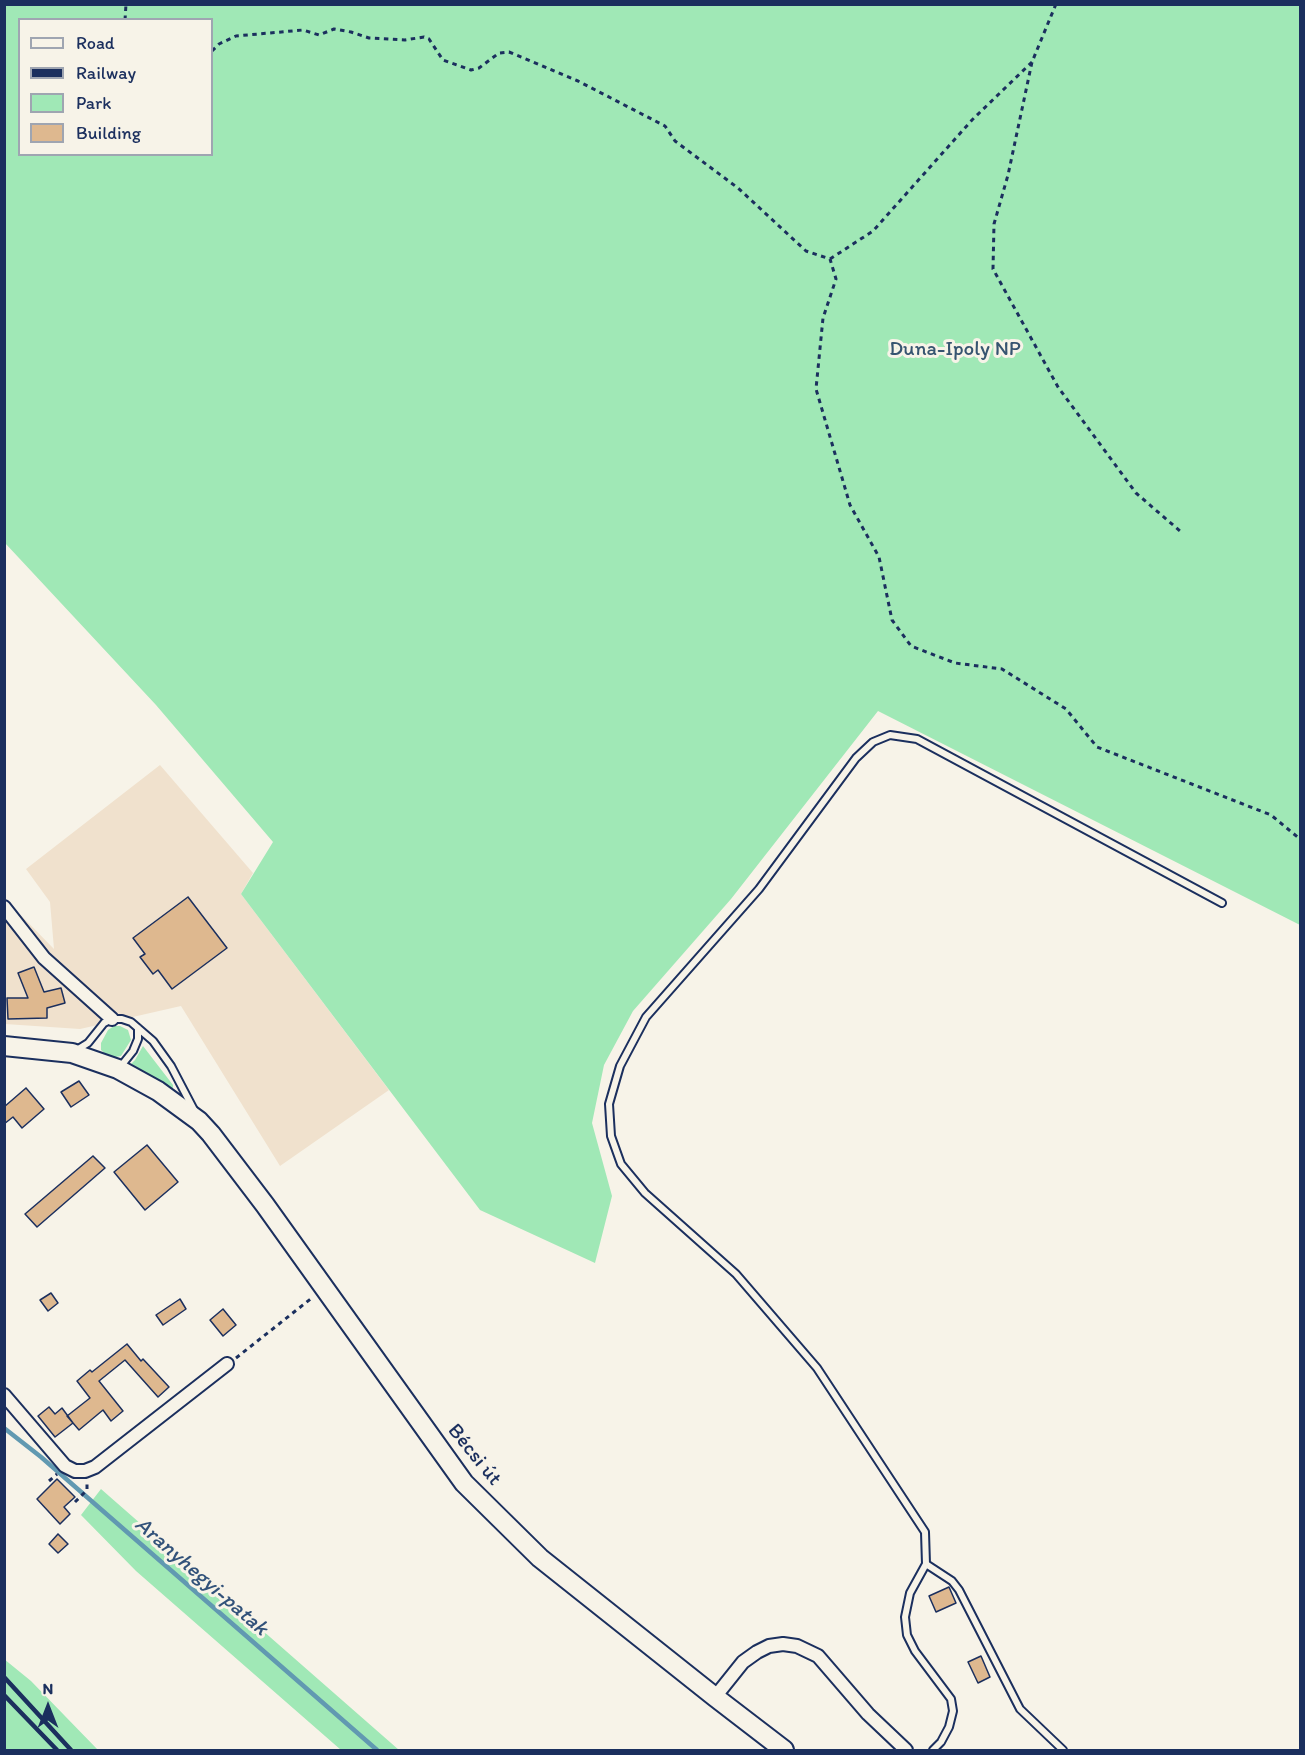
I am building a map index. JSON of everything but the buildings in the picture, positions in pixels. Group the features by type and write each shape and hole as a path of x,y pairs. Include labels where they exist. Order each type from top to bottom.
{"main road":[{"path":"4,1046 51,1049 72,1053 89,1051 118,1069"},
{"name":"Bécsi út","path":"118,1069 158,1091 199,1121 211,1134 265,1205 464,1483 540,1558 784,1750"}],"street":[{"path":"4,907 45,958 112,1019"},
{"path":"4,1395 65,1466 75,1471 85,1471 95,1467 227,1364"},
{"path":"715,1697 743,1662 757,1652 776,1645 796,1646 818,1656 868,1714 906,1750"}],"lane":[{"path":"933,1750 941,1742 949,1727 953,1711 951,1700 915,1651 907,1635 905,1617 910,1593 926,1564 925,1532 817,1368 736,1274 645,1192 621,1164 610,1136 609,1104 620,1066 646,1017 759,889 856,758 873,742 890,735 917,739 1222,903"},
{"path":"89,1051 104,1023 112,1019 122,1019 138,1028 153,1041 171,1066 187,1092 199,1121"},
{"path":"118,1069 134,1051 138,1039 138,1028"},
{"path":"926,1564 952,1581 960,1590 1020,1709 1063,1750"}],"path":[{"path":"1056,4 1032,62 1008,175 994,224 993,269 1058,387 1136,493 1179,531"},
{"path":"213,50 219,44 236,36 303,30 319,35 334,29 369,38 405,40 424,37 429,39 443,60 471,70 480,68 499,53 508,52 578,81 665,126 675,141 738,188 806,251 830,259"},
{"path":"830,259 873,231 972,120 1032,62"},
{"path":"830,259 836,279 823,318 816,389 850,506 879,557 892,620 911,646 956,663 1002,669 1066,709 1097,747 1271,815 1300,839"},
{"path":"227,1364 324,1288"},
{"path":"49,1481 55,1476"},
{"path":"75,1502 87,1490"}],"shaded area":[{"path":"160,765 253,873 241,894 389,1090 280,1166 181,1006 80,1029 5,1024 4,898 54,949 50,902 26,869"}],"green space":[{"name":"Duna-Ipoly NP","path":"5,4 1300,5 1300,925 878,711 731,899 633,1011 604,1065 592,1123 612,1196 595,1263 480,1210 241,894 273,842 156,705 5,543"},
{"path":"114,1026 128,1030 131,1040 121,1056 110,1058 101,1050 101,1043 108,1030"},
{"path":"143,1046 173,1088 171,1089 131,1064"},
{"path":"101,1489 399,1750 341,1750 136,1571 81,1515"},
{"path":"4,1659 31,1681 98,1750 5,1750"}],"waterway":[{"name":"Aranyhegyi-patak","path":"4,1428 41,1457 377,1750"}],"railway":[{"path":"4,1677 71,1750"},
{"path":"4,1695 57,1750"}]}
